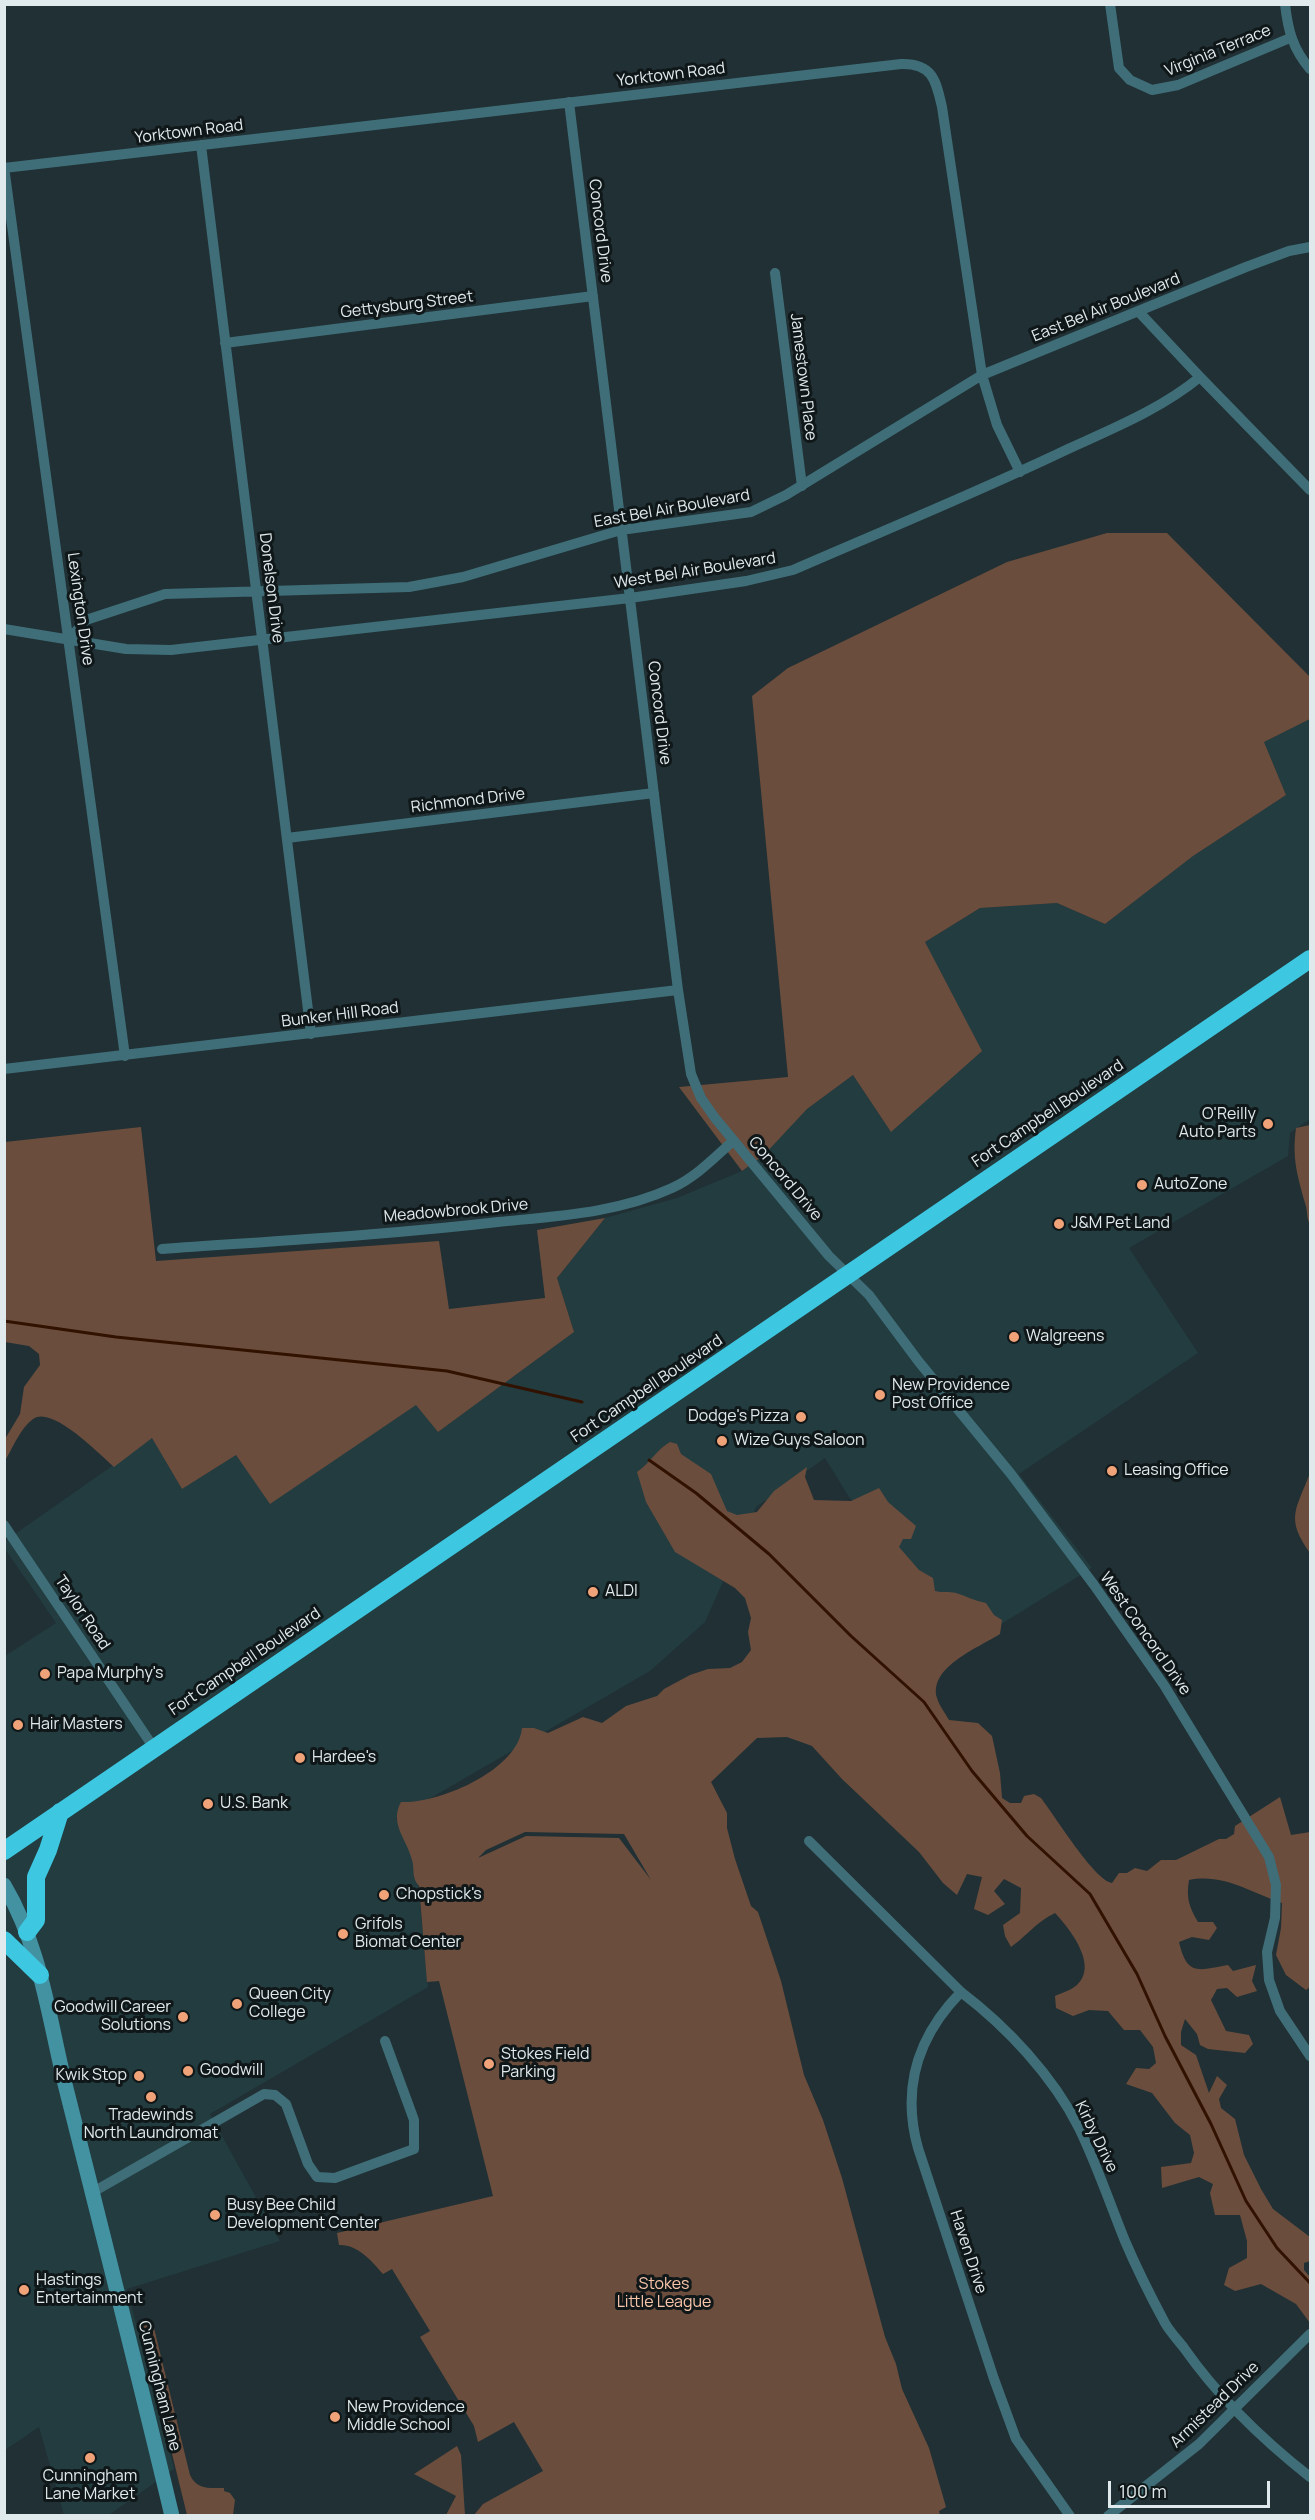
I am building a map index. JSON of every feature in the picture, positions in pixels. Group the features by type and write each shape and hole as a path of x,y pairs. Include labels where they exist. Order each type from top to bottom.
{"highway":[{"name":"Fort Campbell Boulevard","path":"4,1851 1311,959"},
{"path":"27,1932 36,1920 36,1877 48,1850 60,1812"},
{"path":"4,1940 40,1975"}],"street":[{"name":"Virginia Terrace","path":"1110,4 1119,68 1130,80 1152,90 1178,85 1290,38"},
{"path":"1285,4 1290,38 1300,57 1311,69"},
{"name":"Yorktown Road","path":"5,168 901,63 920,65 934,77 942,107 982,375 997,425 1020,472"},
{"name":"Concord Drive","path":"568,102 678,990 692,1074 701,1098 733,1141 829,1256 847,1274"},
{"name":"Donelson Drive","path":"201,145 311,1034"},
{"name":"Lexington Drive","path":"5,168 125,1056"},
{"name":"East Bel Air Boulevard","path":"69,639 86,620 152,596 179,592 409,587 463,577 621,530 751,512 802,486 982,375 1278,255 1311,247"},
{"name":"Jamestown Place","path":"775,273 802,486"},
{"name":"Gettysburg Street","path":"225,343 593,296"},
{"path":"1138,311 1200,378 1311,490"},
{"name":"West Bel Air Boulevard","path":"4,629 126,649 171,651 630,598 754,579 793,570 1020,472 1149,411 1180,394 1200,378"},
{"name":"Richmond Drive","path":"286,838 654,793"},
{"name":"Bunker Hill Road","path":"4,1069 678,990"},
{"name":"Meadowbrook Drive","path":"162,1249 437,1229 549,1218 594,1211 634,1202 673,1188 699,1171 733,1141"},
{"name":"West Concord Drive","path":"847,1274 869,1295 919,1362 1011,1474 1094,1585 1164,1684 1269,1857 1276,1885 1275,1918 1267,1952 1269,1980 1280,2011 1311,2056"},
{"name":"Taylor Road","path":"4,1526 154,1748"},
{"name":"Kirby Drive","path":"809,1841 962,1992 982,2007 1052,2085 1078,2126 1096,2164 1126,2243 1167,2325 1201,2373 1233,2408 1273,2446 1311,2477"},
{"name":"Cunningham Lane","path":"4,1885 27,1932 40,1975 61,2069 172,2516"},
{"name":"Haven Drive","path":"962,1992 941,2012 923,2045 912,2085 914,2126 918,2148 1016,2439 1070,2516"},
{"path":"93,2192 264,2094 275,2095 286,2104 308,2164 317,2177 335,2178 414,2149 414,2120 385,2041"},
{"name":"Armistead Drive","path":"1108,2516 1192,2450 1311,2334"}],"shaded area":[{"path":"1310,719 1310,1119 1290,1133 1288,1156 1129,1248 1198,1353 1019,1474 1092,1568 977,1639 849,1497 825,1458 756,1507 705,1622 650,1671 396,1818 415,1851 428,1987 210,2114 280,2241 127,2289 174,2469 109,2515 64,2515 39,2427 5,2450 5,1656 56,1623 5,1549 5,1541 152,1438 182,1489 236,1455 270,1503 417,1404 438,1432 574,1332 557,1278 605,1218 677,1198 742,1171 764,1155 807,1109 853,1075 891,1132 925,942 980,908 1057,903 1105,924 1193,856 1286,795 1264,742"}],"green space":[{"path":"1107,533 1167,533 1310,677 1310,719 1264,742 1286,795 1193,856 1105,924 1057,903 980,908 925,942 982,1051 891,1132 853,1075 807,1109 764,1155 742,1171 679,1087 788,1077 752,696 788,668 1007,562"},
{"path":"1310,1125 1310,1225 1298,1174 1295,1148 1296,1128"},
{"path":"141,1127 156,1261 439,1241 449,1309 545,1298 537,1230 605,1218 557,1278 574,1332 438,1432 416,1405 270,1504 236,1455 182,1489 152,1438 114,1467 75,1433 52,1419 41,1417 33,1419 24,1428 5,1461 5,1439 20,1414 24,1387 40,1365 39,1354 29,1346 5,1342 5,1142"},
{"name":"Stokes Little League","path":"670,1442 677,1444 681,1454 711,1474 727,1511 737,1515 757,1512 774,1491 807,1467 805,1477 814,1500 851,1501 879,1488 888,1502 916,1526 911,1539 903,1539 899,1547 919,1570 933,1578 935,1591 956,1593 986,1603 994,1615 1002,1620 1000,1634 958,1659 940,1677 936,1687 937,1698 949,1720 978,1723 992,1736 1000,1773 1002,1798 1010,1803 1021,1803 1024,1796 1034,1794 1041,1798 1085,1860 1104,1879 1112,1883 1119,1873 1127,1873 1135,1868 1147,1871 1161,1860 1176,1860 1219,1839 1226,1839 1234,1834 1235,1826 1280,1797 1291,1835 1310,1832 1310,1987 1306,1990 1286,1975 1276,1955 1281,1928 1282,1903 1225,1881 1189,1880 1188,1892 1192,1912 1198,1922 1213,1922 1217,1928 1209,1940 1192,1937 1179,1942 1186,1961 1196,1969 1228,1965 1233,1971 1256,1965 1252,1981 1257,1991 1237,1997 1227,1988 1217,1989 1211,2000 1226,2031 1249,2035 1253,2044 1245,2053 1208,2049 1200,2045 1197,2034 1185,2019 1181,2032 1181,2045 1196,2055 1209,2093 1217,2076 1227,2085 1219,2099 1221,2108 1235,2119 1244,2155 1261,2189 1273,2209 1310,2237 1310,2261 1304,2263 1304,2270 1310,2277 1310,2323 1296,2304 1261,2284 1235,2291 1224,2285 1229,2268 1247,2258 1247,2241 1240,2215 1215,2215 1210,2193 1213,2184 1199,2177 1162,2188 1161,2167 1191,2163 1194,2153 1190,2135 1175,2123 1152,2093 1126,2084 1136,2068 1149,2069 1156,2063 1153,2047 1140,2030 1124,2030 1108,2011 1089,2010 1073,2016 1056,2008 1055,1996 1077,1985 1083,1977 1085,1967 1080,1947 1055,1913 1011,1947 1005,1936 1003,1925 1020,1913 1021,1888 1004,1879 994,1891 1005,1904 988,1915 974,1909 982,1877 967,1874 957,1895 943,1883 919,1852 842,1779 812,1746 787,1737 757,1738 711,1782 727,1813 727,1828 735,1859 751,1906 758,1912 781,1981 804,2075 823,2120 842,2178 885,2337 896,2364 902,2389 929,2448 946,2507 939,2511 940,2515 474,2515 483,2504 543,2471 514,2422 478,2442 474,2426 420,2337 430,2331 392,2269 383,2274 358,2250 339,2245 337,2233 493,2196 439,1981 427,1982 419,1886 414,1876 410,1852 398,1824 397,1817 401,1802 417,1801 455,1791 492,1770 507,1758 517,1743 522,1728 534,1728 548,1733 583,1717 602,1723 626,1706 657,1696 664,1689 690,1675 708,1669 730,1668 742,1662 751,1650 748,1632 751,1618 745,1598 735,1588 675,1552 646,1502 637,1472","holes":["525,1832 624,1834 651,1880 619,1838 526,1836 478,1858 486,1850"]},
{"path":"1310,1473 1310,1553 1297,1531 1295,1514"},
{"path":"146,2318 153,2324 190,2475 200,2486 224,2488 224,2491 230,2493 235,2500 233,2515 187,2515 142,2331"},
{"path":"457,2446 461,2455 465,2515 446,2515 456,2496 414,2474"}],"waterway":[{"path":"4,1321 116,1337 447,1371 582,1402"},
{"path":"649,1460 696,1493 769,1554 851,1636 924,1702 972,1771 1027,1836 1090,1894 1137,1974 1246,2201 1277,2248 1310,2283"}],"place":[{"name":"O'Reilly Auto Parts","path":"1268,1124"},
{"name":"AutoZone","path":"1142,1185"},
{"name":"J&M Pet Land","path":"1059,1224"},
{"name":"Walgreens","path":"1014,1337"},
{"name":"New Providence Post Office","path":"880,1395"},
{"name":"Dodge's Pizza","path":"801,1417"},
{"name":"Wize Guys Saloon","path":"722,1441"},
{"name":"Leasing Office","path":"1112,1471"},
{"name":"ALDI","path":"593,1592"},
{"name":"Papa Murphy's","path":"45,1674"},
{"name":"Hair Masters","path":"18,1725"},
{"name":"Hardee's","path":"300,1758"},
{"name":"U.S. Bank","path":"208,1804"},
{"name":"Chopstick's","path":"384,1895"},
{"name":"Grifols Biomat Center","path":"343,1934"},
{"name":"Queen City College","path":"237,2004"},
{"name":"Goodwill Career Solutions","path":"183,2017"},
{"name":"Stokes Field Parking","path":"489,2064"},
{"name":"Goodwill","path":"188,2071"},
{"name":"Kwik Stop","path":"139,2076"},
{"name":"Tradewinds North Laundromat","path":"151,2097"},
{"name":"Busy Bee Child Development Center","path":"215,2215"},
{"name":"Hastings Entertainment","path":"24,2290"},
{"name":"New Providence Middle School","path":"335,2417"},
{"name":"Cunningham Lane Market","path":"90,2458"}]}
